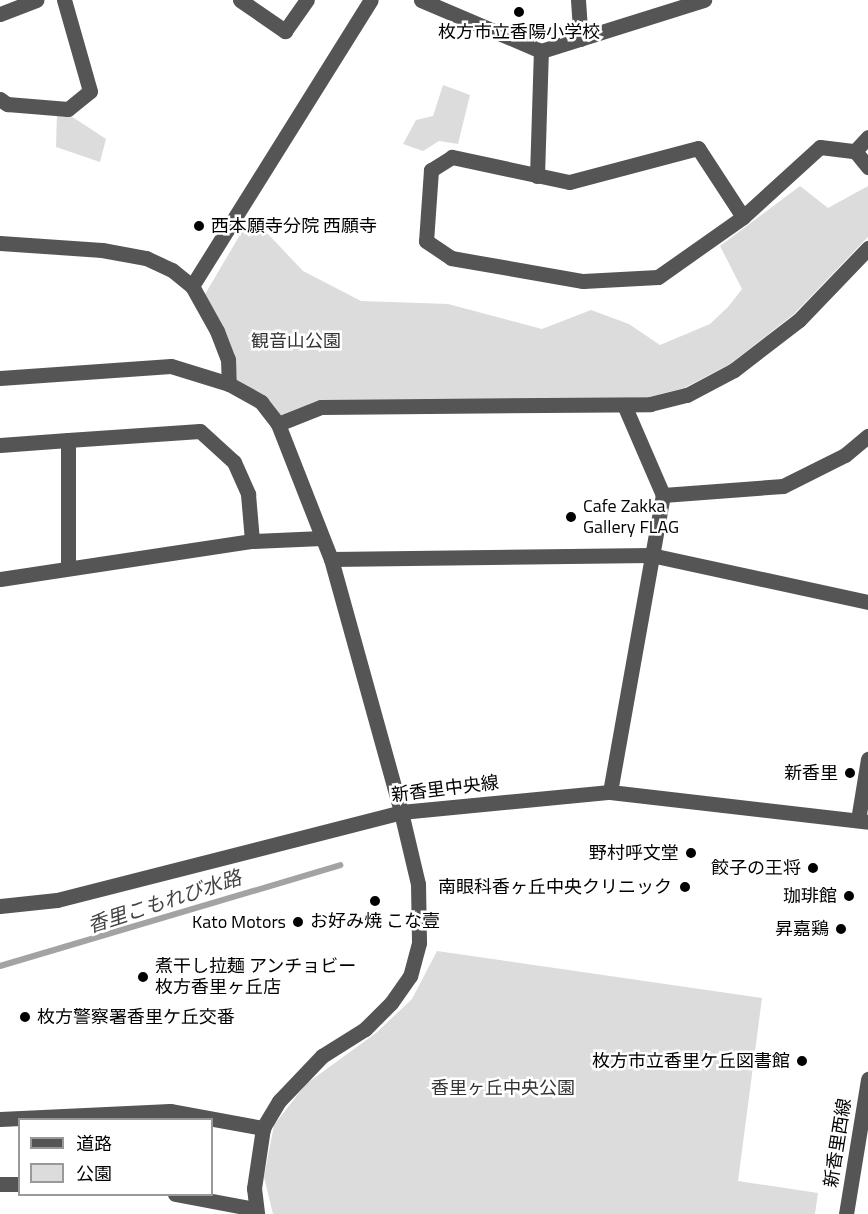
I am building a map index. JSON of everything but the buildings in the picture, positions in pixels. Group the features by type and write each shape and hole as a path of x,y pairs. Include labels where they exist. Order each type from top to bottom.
{"street":[{"path":"0,14 36,0"},
{"path":"0,99 7,104 68,109 90,91 64,0"},
{"path":"240,0 285,31 307,0"},
{"path":"192,286 371,0"},
{"path":"421,0 541,51 704,0"},
{"path":"578,0 581,39"},
{"path":"537,176 541,51"},
{"path":"855,151 868,137"},
{"path":"743,217 698,148 588,179 537,176 452,157 431,171 426,241 451,258 583,281 658,277 743,217 820,147 855,151 868,167"},
{"path":"0,243 146,258 192,286 228,359 229,384"},
{"path":"278,424 321,407 624,405 687,395 734,370 799,320 868,248"},
{"path":"0,378 171,366 229,384 261,402 278,424 331,559 401,812 418,884 420,943 410,976 365,1029 322,1056 279,1101 263,1128 256,1211 185,1196"},
{"path":"610,792 663,495 624,405"},
{"path":"0,445 200,431 234,462 248,494 252,540"},
{"path":"663,495 783,486 845,455 868,436"},
{"path":"68,440 68,565"},
{"path":"0,579 68,565 252,540 322,538"},
{"path":"331,559 651,555 868,602"},
{"path":"863,821 868,759"},
{"name":"新香里中央線","path":"0,906 57,900 401,812 610,792 863,821"},
{"name":"新香里西線","path":"846,1214 863,1152 868,1079"},
{"path":"24,1118 170,1112 205,1118"},
{"path":"0,1119 18,1118"},
{"path":"213,1119 263,1128"},
{"path":"0,1185 18,1184"}],"green space":[{"path":"443,85 470,95 458,144 439,141 423,151 403,144 416,120 433,116"},
{"path":"57,113 68,114 106,139 100,162 56,147"},
{"name":"観音山公園","path":"800,186 828,208 868,186 868,237 794,314 730,364 684,388 649,397 280,415 237,380 235,358 204,296 251,216 303,271 361,301 448,304 542,329 591,310 629,324 660,345 710,324 728,307 742,289 720,246"},
{"name":"香里ヶ丘中央公園","path":"437,951 762,998 738,1181 818,1193 815,1214 273,1214 264,1177 274,1125 306,1084 376,1033 412,999"}],"waterway":[{"name":"香里こもれび水路","path":"0,966 340,865"}],"place":[{"name":"枚方市立香陽小学校","path":"519,12"},
{"name":"西本願寺分院 西願寺","path":"199,226"},
{"name":"Cafe Zakka Gallery FLAG","path":"571,517"},
{"name":"新香里","path":"850,773"},
{"name":"野村呼文堂","path":"691,853"},
{"name":"餃子の王将","path":"813,868"},
{"name":"南眼科香ヶ丘中央クリニック","path":"685,887"},
{"name":"珈琲館","path":"849,896"},
{"name":"お好み焼 こな壹","path":"375,901"},
{"name":"Kato Motors","path":"298,922"},
{"name":"昇嘉鶏","path":"841,929"},
{"name":"煮干し拉麺 アンチョビー 枚方香里ヶ丘店","path":"143,977"},
{"name":"枚方警察署香里ケ丘交番","path":"25,1017"},
{"name":"枚方市立香里ケ丘図書館","path":"802,1061"}]}
